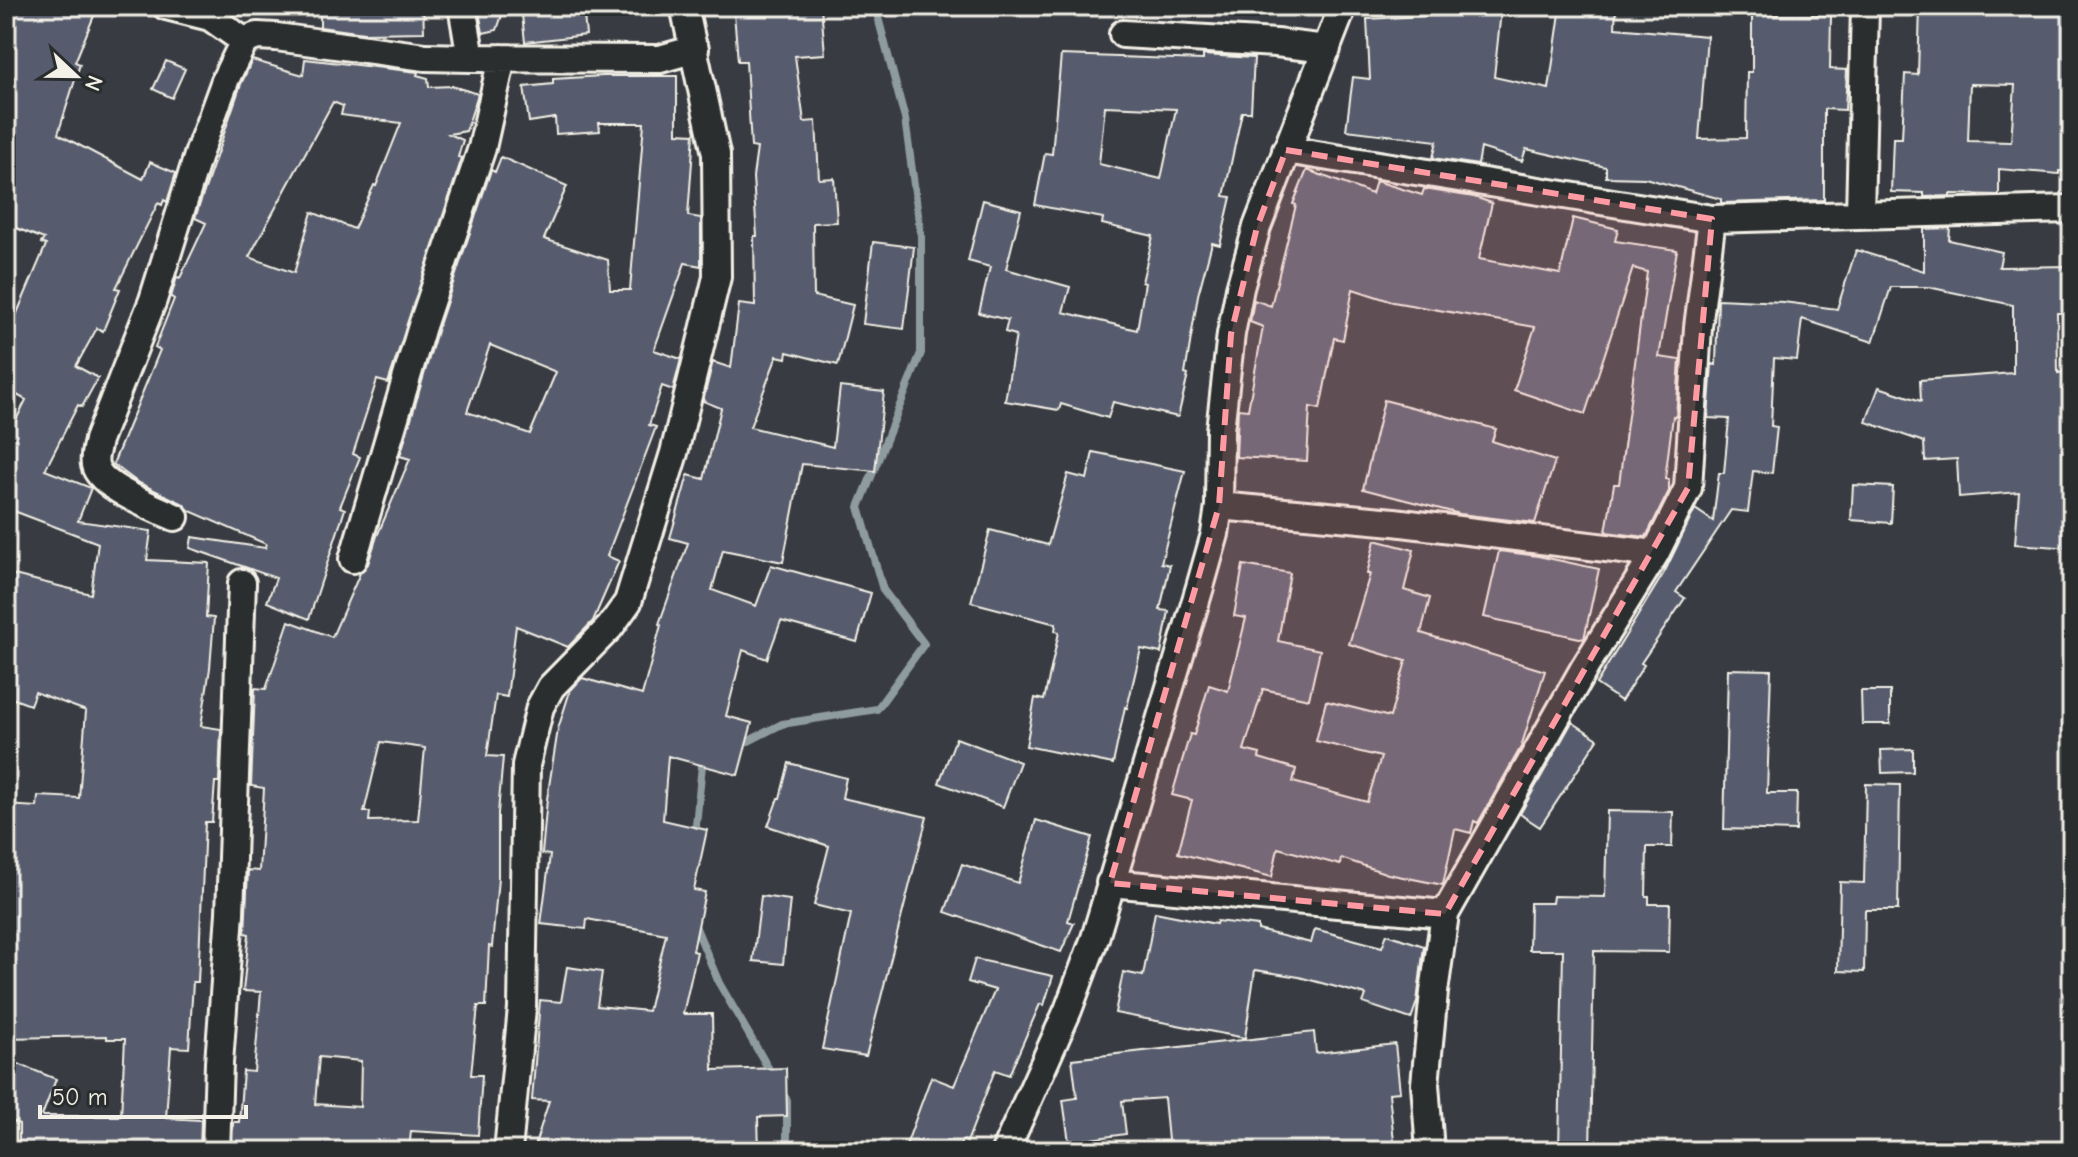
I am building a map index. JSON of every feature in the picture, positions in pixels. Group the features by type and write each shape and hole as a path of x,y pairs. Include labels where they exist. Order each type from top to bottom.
{"street":[{"path":"166,6 210,17 244,41"},
{"path":"462,6 471,58"},
{"path":"508,1151 522,1008 526,765 540,707 551,687 610,627 628,602 674,453 717,277 716,154 684,6"},
{"path":"1005,1151 1068,1010 1095,938 1200,587 1215,534 1219,506 1220,430 1231,334 1257,227 1343,6"},
{"path":"1860,215 1865,6"},
{"path":"1123,34 1327,49"},
{"path":"175,517 133,498 101,476 95,466 95,454 153,300 199,152 226,78 244,41 257,36 276,37 410,55 471,58 660,59 695,49"},
{"path":"353,559 422,326 482,148 502,58"},
{"path":"1286,150 1712,219 2072,209"},
{"path":"1430,1151 1425,1084 1445,914 1585,667 1655,554 1688,488 1698,327 1712,219"},
{"path":"1219,506 1394,522 1655,554"},
{"path":"216,1151 230,913 242,583"},
{"path":"1110,883 1445,914"}],"highlighted area":[{"path":"1286,150 1712,219 1688,488 1445,914 1110,883 1219,506 1231,334 1257,227"}],"building":[{"path":"6,6 98,6 75,62 80,64 58,134 143,179 150,162 176,173 167,202 164,200 162,205 158,203 116,288 120,289 103,331 97,328 76,366 98,378 82,407 78,405 45,470 91,488 78,521 151,531 147,560 209,563 206,617 214,618 201,726 221,729 219,782 215,782 212,822 205,822 198,982 193,982 189,1048 171,1047 166,1118 201,1120 200,1151 19,1151 19,1124 6,1119 6,1059 56,1079 42,1116 121,1116 125,1039 107,1039 107,1036 6,1038 6,805 37,807 38,796 79,798 86,711 35,692 30,705 6,696 6,651 14,628 6,626 6,573 91,594 98,543 6,508 6,440 26,400 6,389 6,339 46,245 41,243 44,239 6,224"},
{"path":"320,6 423,6 424,32 364,33 320,27"},
{"path":"478,6 505,6 497,30 483,33"},
{"path":"521,6 583,6 586,35 525,42"},
{"path":"821,6 825,54 795,56 804,122 816,121 819,179 834,178 837,222 813,223 814,296 853,305 838,365 787,352 786,358 777,356 750,427 833,447 840,387 884,392 875,471 802,464 783,562 723,550 712,590 756,606 771,565 871,593 857,642 781,621 767,659 743,650 726,716 752,723 738,775 668,756 663,820 707,830 694,890 705,892 693,951 697,952 683,1014 712,1014 713,1070 786,1068 787,1116 758,1117 759,1151 533,1151 549,1101 532,1100 540,1000 561,1002 567,967 602,972 597,1006 648,1011 666,934 587,919 586,929 541,924 550,855 542,854 558,729 570,691 582,678 642,695 659,624 688,543 670,538 688,475 704,479 721,408 703,401 712,365 713,362 731,368 739,304 755,306 754,236 757,236 753,177 757,148 751,147 746,61 738,61 734,13"},
{"path":"1561,6 1616,6 1615,28 1707,36 1699,139 1746,138 1747,72 1752,72 1752,15 1831,15 1830,69 1847,70 1845,110 1824,109 1824,200 1721,203 1721,199 1645,178 1606,177 1606,167 1526,149 1522,161 1481,148 1478,165 1433,158 1437,141 1346,130 1353,77 1370,79 1367,19 1462,14 1463,8 1501,11 1494,77 1549,89"},
{"path":"1920,6 2072,6 2072,172 2059,171 2059,174 1999,169 1999,195 1924,197 1924,193 1891,192 1893,138 1902,138 1905,74 1918,75","holes":["1970,84 2015,85 2011,142 1968,141"]},
{"path":"1061,55 1203,60 1203,55 1254,58 1251,112 1242,112 1224,196 1231,197 1220,245 1212,243 1198,295 1185,374 1188,375 1178,417 1113,402 1108,418 1061,404 1059,410 1005,401 1016,335 1005,332 1008,320 979,313 990,267 968,261 983,200 1021,210 1006,269 1070,287 1063,312 1137,330 1145,283 1142,282 1153,236 1102,224 1103,218 1035,205 1045,153 1052,154","holes":["1105,106 1176,109 1161,179 1099,164"]},
{"path":"305,59 418,72 417,75 428,78 429,87 452,86 478,94 466,131 449,134 463,140 458,157 462,158 388,383 377,380 353,454 360,457 340,507 345,509 309,619 267,602 276,578 190,548 192,537 265,548 266,544 190,511 182,503 137,482 113,464 160,350 155,347 174,299 171,297 177,277 180,278 206,223 195,218 252,60 303,75","holes":["333,102 343,106 341,115 401,123 376,186 354,229 312,212 294,273 249,257"]},
{"path":"166,61 185,69 172,98 153,89"},
{"path":"677,76 677,133 694,134 688,216 701,218 701,266 685,263 654,350 681,359 673,390 662,386 649,425 656,427 607,556 619,561 593,621 568,647 516,626 507,697 496,695 487,756 503,757 492,947 489,946 486,1006 478,1006 471,1075 482,1075 478,1135 411,1131 409,1151 232,1151 233,1122 239,1122 243,1071 254,1072 261,992 243,991 249,934 245,933 248,870 259,871 264,788 251,786 255,688 266,689 289,621 332,637 360,573 368,564 410,459 400,456 437,331 491,170 495,172 501,157 567,186 544,239 608,260 610,290 630,290 644,123 599,123 600,131 556,134 555,118 529,122 524,87 553,84 553,79","holes":["490,345 556,372 530,434 467,412","381,742 425,748 418,820 369,821 370,812 364,812","319,1057 361,1061 360,1107 315,1104"]},
{"path":"1307,170 1372,194 1376,181 1422,195 1424,189 1492,203 1479,259 1560,274 1573,218 1618,229 1615,241 1677,250 1659,357 1680,360 1676,417 1673,416 1665,479 1669,480 1669,491 1646,537 1606,532 1614,484 1619,484 1647,272 1633,268 1585,414 1514,390 1535,327 1393,302 1353,289 1343,340 1334,338 1320,409 1310,407 1307,461 1236,457 1238,409 1248,410 1263,327 1250,322 1254,300 1271,306 1296,205 1293,204"},
{"path":"1950,228 1949,240 2002,252 1999,267 2072,266 2072,313 2057,313 2058,373 2072,371 2072,548 2015,544 2019,492 1959,497 1957,459 1925,461 1924,442 1866,422 1879,387 1921,401 1920,380 2013,373 2013,305 1928,287 1891,287 1873,342 1802,319 1797,360 1774,358 1771,426 1777,427 1772,473 1753,471 1748,512 1731,510 1676,592 1685,598 1641,663 1644,665 1621,701 1596,684 1665,571 1695,509 1713,521 1719,473 1724,473 1729,419 1708,418 1712,364 1716,365 1718,299 1783,302 1837,309 1856,250 1924,271 1924,229"},
{"path":"873,242 914,247 904,329 863,324"},
{"path":"1384,400 1496,429 1492,441 1555,461 1535,523 1460,514 1363,489"},
{"path":"1093,452 1185,471 1161,563 1170,565 1160,610 1169,611 1161,653 1141,649 1113,764 1026,746 1035,698 1044,700 1059,632 1055,631 1056,624 971,602 990,530 1048,545 1068,474 1087,479"},
{"path":"1853,485 1893,487 1891,523 1851,520"},
{"path":"1375,540 1414,550 1404,590 1430,598 1421,633 1545,671 1521,747 1478,823 1474,821 1471,833 1455,829 1443,885 1388,874 1341,858 1340,865 1278,848 1272,877 1178,853 1192,800 1172,795 1209,685 1228,691 1246,618 1234,616 1243,565 1290,573 1278,641 1320,650 1309,699 1263,689 1244,750 1296,769 1293,782 1367,802 1381,757 1316,741 1326,701 1390,717 1406,661 1349,644 1370,574 1367,574"},
{"path":"1499,551 1599,569 1584,639 1484,617"},
{"path":"1728,669 1771,670 1767,793 1797,793 1796,831 1724,829"},
{"path":"1861,691 1890,691 1890,724 1862,724"},
{"path":"1572,722 1598,739 1540,827 1520,814"},
{"path":"956,738 1020,762 1003,807 939,783"},
{"path":"1913,749 1913,772 1882,773 1881,750"},
{"path":"789,763 846,778 842,798 927,817 866,1056 822,1049 851,914 814,905 829,846 768,826 780,798"},
{"path":"1866,784 1900,785 1898,910 1865,910 1864,972 1838,971 1840,882 1864,883"},
{"path":"1607,811 1673,812 1672,847 1647,847 1646,896 1649,896 1649,904 1670,904 1669,952 1594,951 1590,1151 1559,1151 1563,950 1529,950 1530,903 1552,903 1553,896 1605,897"},
{"path":"1036,820 1092,837 1068,921 1074,923 1061,952 945,912 962,864 1018,883"},
{"path":"761,896 790,900 783,964 753,961"},
{"path":"1155,912 1216,924 1217,921 1258,926 1258,930 1311,943 1315,929 1382,947 1387,934 1424,946 1417,1002 1411,1019 1363,1003 1366,995 1299,977 1255,970 1245,1038 1115,1013 1123,972 1143,976"},
{"path":"975,959 1053,976 1044,1005 1040,1004 1009,1075 995,1070 967,1142 962,1140 958,1151 904,1151 931,1077 954,1086 995,990 968,982"},
{"path":"1314,1032 1316,1053 1395,1044 1400,1092 1389,1093 1395,1151 1169,1151 1164,1098 1122,1101 1126,1134 1069,1142 1063,1100 1077,1098 1072,1059"}],"waterway":[{"path":"739,746 782,724 877,709 924,644 883,590 859,507 921,353 921,236 905,119 875,6"},
{"path":"695,835 702,765 709,761"},
{"path":"694,923 719,983 774,1078"},
{"path":"782,1093 787,1100 787,1151"}]}
